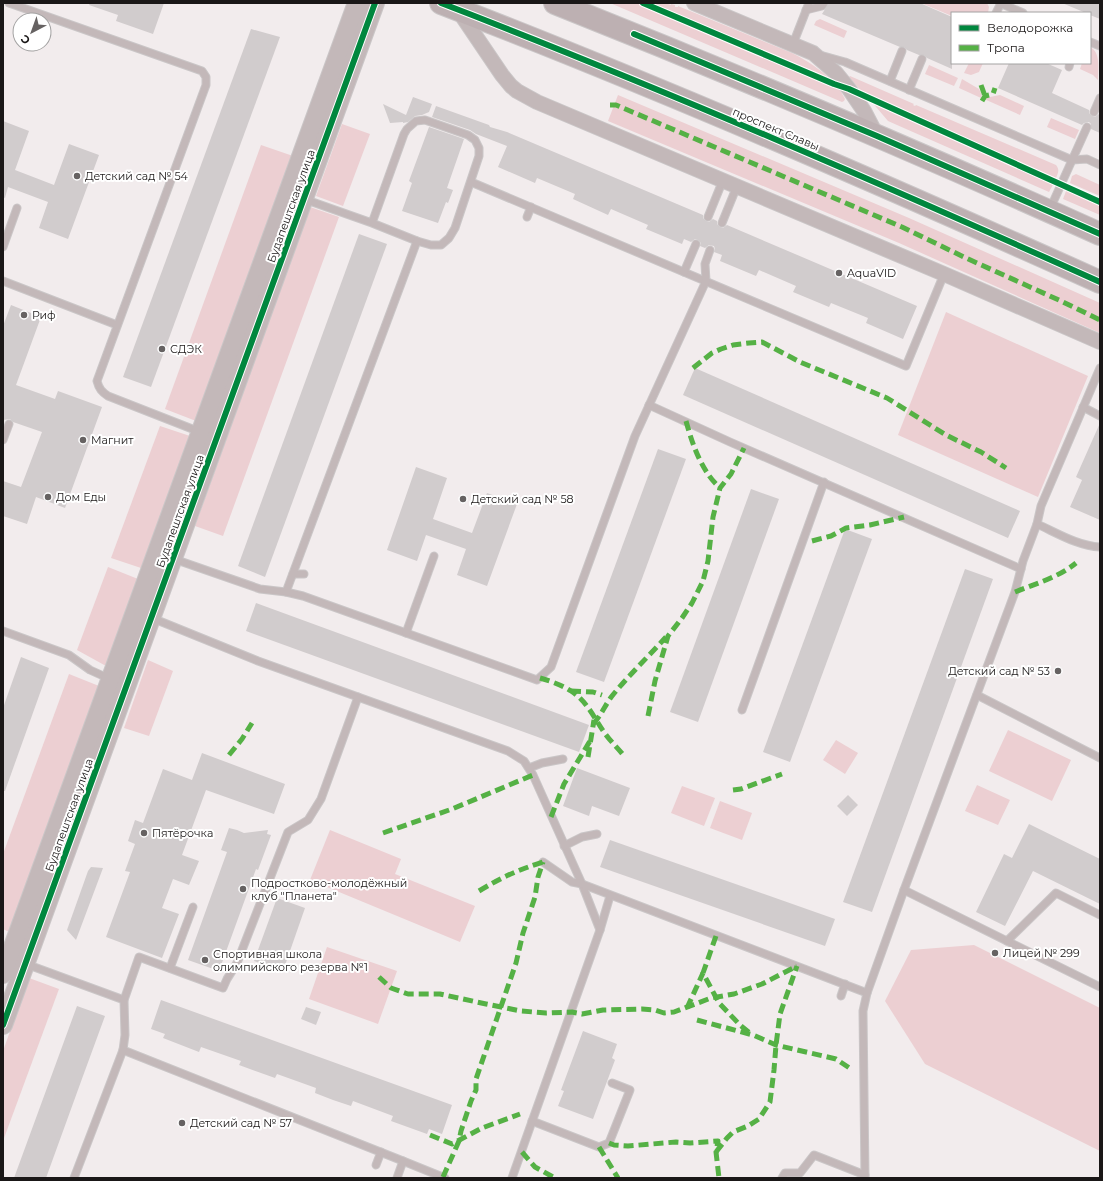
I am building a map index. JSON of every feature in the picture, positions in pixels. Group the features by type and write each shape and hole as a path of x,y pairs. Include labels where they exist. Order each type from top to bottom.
{"main road":[{"path":"556,3 877,136 1100,234"},
{"name":"проспект Славы","path":"450,6 717,114 1100,282"}],"street":[{"name":"Будапештская улица","path":"296,196 357,3"},
{"name":"Будапештская улица","path":"3,1025 14,964 119,683 296,196 375,3"},
{"path":"694,3 813,53 836,73 850,89 877,136"},
{"path":"450,6 511,86 537,102 944,274 1100,342"}],"lane":[{"path":"9,3 202,71 206,77 206,85 97,381 98,387 102,392 113,398 209,435"},
{"path":"792,44 808,6 822,6 824,3"},
{"path":"1000,3 1021,12"},
{"path":"890,81 902,51"},
{"path":"813,53 846,62 1072,160 1087,159 1100,165"},
{"path":"909,90 922,59"},
{"path":"1094,112 1100,98"},
{"path":"296,196 417,241 431,245 441,245 449,238 455,228 471,182 479,156 479,148 475,140 468,135 426,120 416,121 404,134 372,223"},
{"path":"1049,211 1087,127"},
{"path":"708,217 723,180"},
{"path":"471,182 906,366 944,274"},
{"path":"722,223 737,186"},
{"path":"527,216 531,207"},
{"path":"3,246 17,208"},
{"path":"286,592 417,241"},
{"path":"684,272 696,244"},
{"path":"165,556 260,590 286,592 303,596 537,680 550,667 635,436 706,281 705,264 710,250"},
{"path":"3,281 117,325"},
{"path":"782,1178 784,1173 800,1173 814,1155 865,1176 863,1011 867,993 1015,592 1023,561 1037,524 1041,506 1100,368"},
{"path":"649,404 1022,569"},
{"path":"1083,407 1100,416"},
{"path":"3,440 9,424"},
{"path":"742,710 824,482"},
{"path":"1037,524 1082,544 1100,547"},
{"path":"406,633 434,556"},
{"path":"293,574 304,574"},
{"path":"143,615 258,661 508,751 524,761 533,774 582,884 600,930"},
{"path":"3,631 69,655 90,670 119,683"},
{"path":"977,696 1100,758"},
{"path":"74,1178 123,1050 125,1035 124,1000 139,957 223,988 226,979 237,963 288,832 308,820 321,799 358,697"},
{"path":"529,768 542,763 563,759"},
{"path":"564,846 582,837 597,834"},
{"path":"543,862 572,882 582,884 610,896 867,993"},
{"path":"904,890 1100,987"},
{"path":"1007,941 1056,893 1100,915"},
{"path":"512,1178 600,930 610,896"},
{"path":"170,968 193,907"},
{"path":"14,964 124,1000"},
{"path":"841,996 845,984"},
{"path":"123,1050 445,1178"},
{"path":"532,1121 599,1147 609,1144 630,1090 612,1083"},
{"path":"376,1165 381,1152"},
{"path":"397,1178 403,1161"}],"shaded area":[{"path":"610,3 637,3 839,88 845,99 842,102"},
{"path":"648,3 669,3 668,4 675,5 675,7 678,6 792,53 814,66 834,82"},
{"path":"921,3 987,3 989,7 988,12 951,12 951,16"},
{"path":"820,19 847,31 844,38 814,25 816,21"},
{"path":"1091,48 1094,49 1097,57 1098,80 1093,75 1080,69 1082,64 1091,64"},
{"path":"968,64 983,64 979,72 971,75 964,73"},
{"path":"929,65 958,78 954,86 925,74"},
{"path":"850,76 914,104 913,105 915,106 916,105 1056,165 1058,173 1056,178 866,97 849,77"},
{"path":"962,79 979,89 982,95 981,98 959,88"},
{"path":"618,95 909,218 1100,303 1100,333 899,243 608,121"},
{"path":"1000,95 1024,106 1020,115 984,99"},
{"path":"871,101 1055,181 1049,192 888,121"},
{"path":"1051,118 1079,130 1075,139 1047,127"},
{"path":"342,124 370,134 343,206 316,196"},
{"path":"261,145 293,156 196,421 165,409"},
{"path":"1076,174 1100,185 1100,196 1070,183 1072,176"},
{"path":"1068,186 1100,200 1100,215 1063,199"},
{"path":"310,207 339,217 223,536 195,526"},
{"path":"946,312 1088,376 1038,497 898,435"},
{"path":"160,426 190,436 141,568 111,558"},
{"path":"108,567 138,579 106,666 77,650"},
{"path":"148,660 173,671 149,736 124,728"},
{"path":"69,674 99,686 9,932 3,929 3,854"},
{"path":"1008,730 1071,760 1052,801 989,771"},
{"path":"836,740 858,753 845,774 823,760"},
{"path":"977,785 1010,800 998,825 965,811"},
{"path":"682,786 715,798 704,826 671,813"},
{"path":"720,801 752,813 742,840 710,828"},
{"path":"330,830 401,859 395,874 475,906 460,942 310,880"},
{"path":"974,945 1100,1008 1100,1151 925,1064 885,1001 911,950"},
{"path":"327,947 397,971 378,1024 309,999"},
{"path":"29,978 59,989 3,1141 3,1051"}],"building":[{"path":"90,3 164,3 153,34 116,21 118,15 89,5"},
{"path":"829,3 920,3 951,17 952,69 927,58 924,55 919,55 907,50 904,47 900,47 822,14"},
{"path":"1062,3 1100,3 1100,19 1091,15 1091,12 1084,12"},
{"path":"251,29 280,37 151,387 123,377"},
{"path":"1009,64 1048,64 1062,70 1052,93 1089,110 1089,113 1092,116 1095,117 1099,114 1100,133 1091,129 1091,124 1089,122 1082,125 998,88"},
{"path":"413,97 432,104 429,112 415,116 408,122 390,123 383,104 406,115"},
{"path":"436,106 507,132 703,215 703,218 706,221 709,222 713,219 717,221 717,224 720,227 723,228 727,225 917,306 903,339 866,323 868,318 831,303 829,307 793,292 796,286 759,270 756,276 720,261 722,255 714,252 714,246 709,245 705,248 700,246 701,243 695,239 691,242 684,239 682,244 646,229 648,225 611,209 608,215 573,199 575,194 537,178 535,183 498,167 507,146 476,134 470,130 432,117"},
{"path":"3,121 29,131 15,170 54,185 69,144 99,155 68,239 39,228 48,202 8,187 5,198 3,197"},
{"path":"429,127 464,139 447,188 453,190 448,203 446,202 438,223 402,211 412,183 409,181"},
{"path":"359,234 387,244 265,577 238,566"},
{"path":"11,305 41,317 16,385 55,399 58,391 102,407 65,508 36,497 27,524 3,516 3,481 21,487 42,432 13,422 10,419 3,420 3,326"},
{"path":"695,368 1020,511 1008,538 683,395"},
{"path":"1100,423 1100,520 1070,507 1082,480 1076,477"},
{"path":"658,449 686,459 604,682 576,672"},
{"path":"416,467 447,478 433,519 472,533 487,493 517,504 487,586 457,575 466,549 426,535 417,561 387,550"},
{"path":"751,489 779,499 698,722 670,712"},
{"path":"845,529 872,539 790,762 763,752"},
{"path":"965,569 993,579 872,912 843,902"},
{"path":"256,603 589,725 579,752 246,631"},
{"path":"21,657 49,668 5,791 3,791 3,708"},
{"path":"202,753 285,784 274,814 206,790 182,855 199,861 189,885 173,879 162,908 179,914 162,958 106,937 130,872 125,871 135,844 128,841 135,820 143,823 163,769 192,780"},
{"path":"577,768 630,788 619,816 592,806 589,816 563,806"},
{"path":"848,795 858,805 847,816 837,806"},
{"path":"1029,824 1100,859 1100,904 1033,871 1005,926 976,912 1004,854 1012,858"},
{"path":"229,828 244,833 268,830 267,834 271,835 258,870 256,869 219,971 188,960 227,852 221,850"},
{"path":"610,840 835,919 825,946 600,867"},
{"path":"91,867 103,868 76,940 67,930 88,871"},
{"path":"277,898 305,908 283,971 254,961"},
{"path":"161,1000 452,1105 442,1134 429,1129 427,1134 391,1121 393,1116 353,1101 351,1106 315,1093 316,1088 277,1074 275,1078 239,1065 241,1061 201,1047 199,1052 163,1038 165,1034 151,1029"},
{"path":"77,1006 105,1016 46,1178 14,1178"},
{"path":"306,1007 321,1012 316,1025 301,1019"},
{"path":"583,1031 617,1044 612,1058 615,1060 593,1119 558,1106 564,1091 561,1090"}],"marked path":[{"path":"981,85 985,96"},
{"path":"982,101 985,96 993,94 995,88"},
{"path":"610,105 616,105 902,227 1100,320"},
{"path":"693,368 712,353 721,349 733,345 762,342 800,362 887,398 946,435 981,452 1006,468"},
{"path":"686,421 692,441 701,462 709,476 720,488"},
{"path":"648,716 655,681 668,636 692,603 703,581 708,561 713,517 720,488 731,474 744,448"},
{"path":"812,541 831,536 846,528 870,525 904,517"},
{"path":"1015,592 1055,576 1076,563"},
{"path":"593,724 618,688 666,637"},
{"path":"540,678 560,685 577,695 586,705 606,735 624,756"},
{"path":"571,691 593,692 602,695"},
{"path":"588,757 594,720"},
{"path":"229,755 242,739 252,723"},
{"path":"551,817 564,784 590,741"},
{"path":"733,790 741,789 782,774"},
{"path":"383,833 452,809 533,775"},
{"path":"479,891 510,874 543,862"},
{"path":"443,1177 459,1141 461,1131 476,1090 476,1079 516,963 523,933 535,897 538,877 543,862"},
{"path":"716,936 703,973 719,1003 751,1034"},
{"path":"379,977 391,988 408,994 440,994 521,1011 546,1013 572,1012 582,1014 603,1010 642,1009 655,1010 664,1013 674,1012 711,998 734,994 762,984 797,966"},
{"path":"716,1152 733,1132 748,1126 759,1119 770,1102 780,1014 797,966"},
{"path":"687,1008 703,973"},
{"path":"697,1020 753,1035 776,1045 836,1059 851,1069"},
{"path":"430,1135 452,1144 482,1128 520,1114"},
{"path":"609,1143 628,1146 676,1142 690,1143 718,1141 716,1152 719,1178"},
{"path":"599,1147 618,1178"},
{"path":"522,1152 535,1167 555,1178"}],"cycle path":[{"path":"3,1025 375,3"},
{"path":"441,3 690,103 936,209 1100,282"},
{"path":"643,3 849,89 1100,202"},
{"path":"634,34 877,136 1100,234"}],"place":[{"name":"Детский сад № 54","path":"77,176"},
{"name":"AquaVID","path":"839,273"},
{"name":"Риф","path":"24,315"},
{"name":"СДЭК","path":"162,349"},
{"name":"Магнит","path":"83,440"},
{"name":"Дом Еды","path":"48,497"},
{"name":"Детский сад № 58","path":"463,499"},
{"name":"Детский сад № 53","path":"1058,671"},
{"name":"Пятёрочка","path":"144,833"},
{"name":"Подростково-молодёжный клуб \"Планета\"","path":"243,889"},
{"name":"Лицей № 299","path":"995,953"},
{"name":"Спортивная школа олимпийского резерва №1","path":"205,960"},
{"name":"Детский сад № 57","path":"182,1123"}]}
